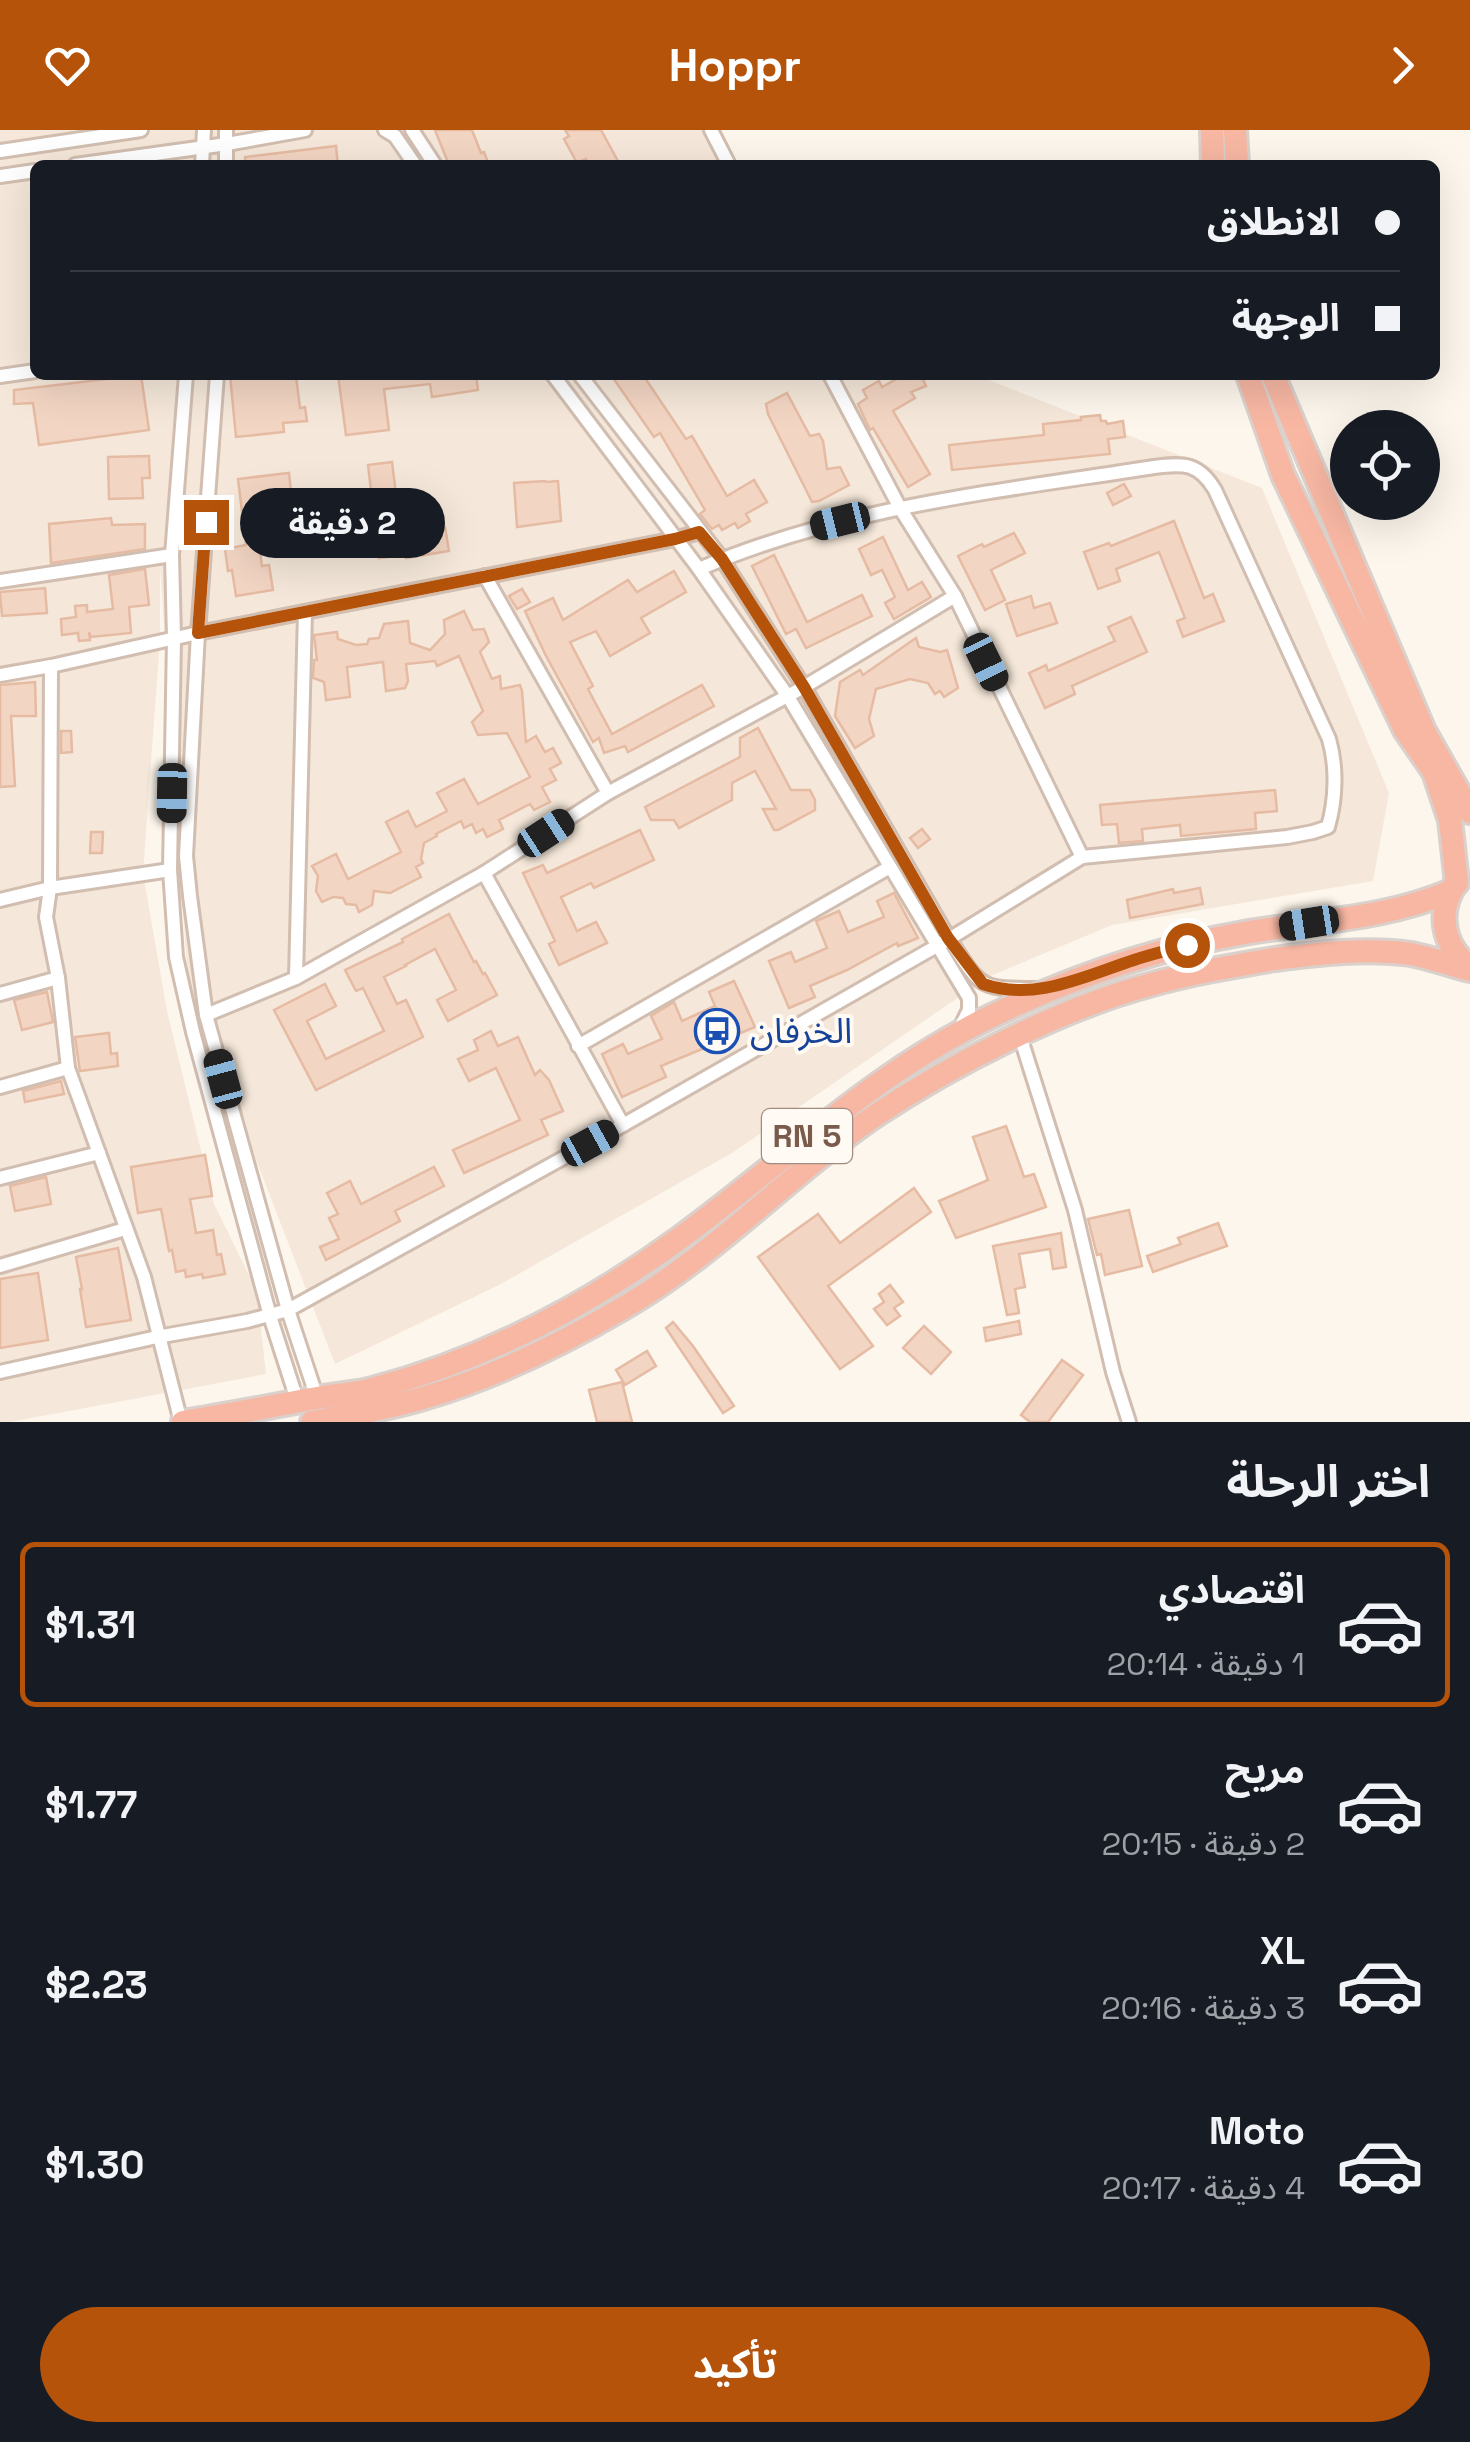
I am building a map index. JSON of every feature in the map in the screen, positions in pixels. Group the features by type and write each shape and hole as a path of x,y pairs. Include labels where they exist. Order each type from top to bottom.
{"highway":[{"path":"1212,130 1213,160"},
{"path":"1235,130 1238,160"},
{"path":"1250,380 1283,475 1405,730 1434,772 1450,820 1459,881 1444,910 1446,936 1470,969"},
{"path":"1274,380 1424,731 1470,812"},
{"name":"RN 5","path":"309,1408 414,1377 493,1348 534,1327 679,1238 854,1100 919,1055 1049,990 1187,945 1386,912 1428,901 1459,881"},
{"name":"RN 5","path":"182,1422 422,1398 569,1338 664,1282 878,1114 1020,1036 1146,985 1248,963 1328,953 1390,952 1470,969"}],"street":[{"path":"0,150 141,130"},
{"path":"203,160 204,130"},
{"path":"111,160 204,147 227,137 305,130"},
{"path":"385,130 395,136 412,160"},
{"path":"412,130 432,160"},
{"path":"711,130 726,160"},
{"path":"0,176 30,172"},
{"path":"0,376 30,372"},
{"path":"186,380 172,555 170,870 176,957 270,1316 309,1408"},
{"path":"216,380 186,856 206,1016 288,1310 309,1408"},
{"path":"557,380 699,568 787,694 890,867 942,942 983,984 1007,990 1049,990"},
{"path":"584,380 722,559 804,687 969,998 969,1010 956,1034"},
{"path":"833,380 900,508 954,596 1082,857"},
{"path":"0,1372 288,1310 623,1124 942,942 1082,857 1287,837 1328,826 1333,810 1335,758 1330,739 1215,490 1207,476 1196,468 1168,465 900,508 815,527 699,568"},
{"path":"0,675 699,532"},
{"path":"0,582 172,555"},
{"path":"485,576 608,793"},
{"path":"206,1016 296,978 484,873 608,793 804,687 954,596"},
{"path":"296,978 305,612"},
{"path":"51,666 50,888 46,917 58,978 68,1068 144,1277 182,1422"},
{"path":"578,1046 890,867"},
{"path":"0,900 50,888 170,870"},
{"path":"484,873 623,1124"},
{"path":"0,994 58,978"},
{"path":"1020,1036 1075,1210 1113,1372 1129,1422"},
{"path":"0,1087 68,1068"},
{"path":"0,1178 98,1153"},
{"path":"0,1266 125,1229"}],"shaded area":[{"path":"0,130 715,130 731,160 30,160 30,380 989,380 1262,488 1389,793 1373,881 1112,925 988,977 732,1153 499,1285 335,1364 188,984 160,567 160,639 143,873 167,1011 214,1204 257,1291 266,1374 0,1422"}],"building":[{"path":"435,130 472,130 487,160 447,160"},
{"path":"565,130 601,130 617,160 575,160 564,139 569,136"},
{"path":"336,146 337,160 245,160"},
{"path":"99,380 142,380 149,430 39,445 33,403 14,404 14,390"},
{"path":"230,380 296,380 300,408 305,407 307,421 283,423 284,432 236,437"},
{"path":"339,380 477,380 478,390 432,397 430,384 384,389 389,430 346,435"},
{"path":"614,380 646,380 686,439 692,436 727,496 754,480 767,502 746,514 750,521 738,528 735,523 722,530 719,525 712,529 700,514 705,510 660,433 654,437"},
{"path":"895,380 923,380 926,386 911,392 915,398 893,411 930,474 908,487 873,428 870,430 858,404 867,398 863,390 879,381 882,387"},
{"path":"787,393 810,436 819,434 823,441 827,469 840,467 849,485 819,501 812,502 768,414 766,404"},
{"path":"1100,415 1107,424 1123,421 1125,437 1108,439 1110,454 952,470 949,445 1044,435 1043,424"},
{"path":"149,456 150,478 142,478 143,498 109,499 108,457"},
{"path":"392,462 401,535 445,527 449,551 379,558 368,465"},
{"path":"289,473 293,510 265,513 266,523 256,524 262,566 269,565 273,590 236,596 225,549 246,545 238,479"},
{"path":"558,481 561,521 517,527 514,483"},
{"path":"1124,484 1131,496 1113,505 1107,493"},
{"path":"111,518 112,525 145,524 145,549 51,563 49,524"},
{"path":"1174,521 1204,598 1213,594 1224,621 1183,637 1177,621 1185,618 1159,552 1116,569 1120,581 1098,589 1084,552 1109,543 1111,546"},
{"path":"1014,533 1025,553 991,570 1005,600 985,610 958,556"},
{"path":"883,537 908,590 922,582 931,597 894,619 885,603 895,597 882,570 871,575 859,549"},
{"path":"774,555 807,622 862,595 872,616 806,648 796,629 786,634 752,566"},
{"path":"145,569 149,605 129,607 131,633 91,637 89,632 90,640 79,641 78,633 62,635 61,619 76,617 75,606 87,605 87,612 113,609 109,575"},
{"path":"674,571 686,592 641,618 650,633 610,656 596,631 570,642 593,686 588,689 612,734 702,685 714,706 628,752 625,746 604,753 599,738 593,742 525,611 553,598 563,620 628,580 637,592"},
{"path":"45,588 47,613 2,616 0,592"},
{"path":"522,589 530,602 517,609 509,596"},
{"path":"1031,596 1034,608 1050,603 1057,623 1017,636 1006,604"},
{"path":"464,611 473,630 484,629 489,642 480,652 492,679 500,676 501,689 520,685 526,742 536,736 545,752 553,748 561,763 550,769 556,780 542,787 550,802 534,810 530,804 499,820 503,829 487,837 483,829 476,833 472,824 464,828 461,821 436,834 424,843 423,863 416,867 421,877 390,893 374,891 372,905 359,912 356,905 346,904 343,898 322,902 316,891 318,876 312,866 336,854 348,879 401,852 386,822 408,811 416,827 447,811 437,793 464,779 478,804 530,777 507,733 478,735 472,722 483,711 459,656 437,666 435,661 406,664 405,688 386,691 383,662 347,667 350,697 326,700 324,682 313,678 317,660 314,635 337,632 338,639 367,644 369,639 379,638 384,624 408,621 410,643 430,650 445,634 444,620"},
{"path":"1131,617 1147,652 1072,686 1075,694 1045,708 1029,673 1046,665 1048,671 1115,641 1108,627"},
{"path":"916,638 919,647 947,650 958,688 944,697 940,691 935,694 928,683 910,679 876,689 869,719 874,736 855,748 835,716 840,682 860,670 863,675"},
{"path":"35,682 36,716 11,716 15,786 0,787 0,685"},
{"path":"758,728 791,790 810,790 815,810 774,830 763,809 776,809 755,771 732,783 732,800 679,828 674,820 651,820 645,807 740,757 740,738"},
{"path":"61,731 71,731 72,752 61,753"},
{"path":"1275,790 1277,811 1255,813 1256,829 1181,836 1180,825 1142,829 1143,841 1119,843 1117,824 1102,825 1100,805"},
{"path":"922,829 930,839 918,848 910,838"},
{"path":"640,830 654,860 594,888 591,883 561,897 577,931 596,922 607,943 559,965 549,944 555,941 523,873 543,865 547,873"},
{"path":"91,832 103,832 102,853 90,853"},
{"path":"1200,888 1203,904 1130,918 1127,900 1173,889 1174,893"},
{"path":"894,893 918,938 898,946 897,943 810,986 815,997 789,1008 769,961 791,952 795,962 827,948 816,921 839,911 848,932 884,917 877,901"},
{"path":"449,914 497,995 448,1021 437,1000 456,990 435,949 384,977 397,1004 406,1000 423,1037 316,1090 274,1010 325,984 336,1006 307,1021 326,1059 384,1031 363,988 356,991 345,970"},
{"path":"734,981 755,1027 661,1066 666,1077 622,1097 602,1054 623,1044 628,1054 662,1039 651,1016 674,1002 682,1021 715,1006 709,992"},
{"path":"47,992 53,1022 22,1030 14,1000"},
{"path":"491,1031 498,1046 518,1037 535,1075 540,1070 549,1080 563,1111 541,1120 548,1135 464,1173 453,1150 520,1120 496,1068 469,1081 458,1059 478,1050 474,1040"},
{"path":"109,1033 111,1054 117,1053 118,1066 80,1071 75,1037"},
{"path":"61,1081 64,1094 25,1102 23,1091"},
{"path":"1006,1126 1024,1177 1034,1174 1046,1207 956,1238 939,1201 988,1180 973,1137"},
{"path":"205,1155 212,1196 190,1199 196,1233 213,1230 225,1274 186,1277 185,1270 176,1272 161,1209 138,1213 131,1167"},
{"path":"434,1167 444,1186 395,1211 400,1221 326,1260 320,1247 339,1239 329,1218 338,1214 327,1193 350,1181 361,1204"},
{"path":"46,1177 51,1204 15,1211 10,1186"},
{"path":"914,1188 931,1212 828,1286 873,1346 840,1369 758,1257 818,1214 840,1243"},
{"path":"1129,1210 1142,1266 1105,1275 1088,1219"},
{"path":"1218,1223 1227,1246 1153,1272 1147,1256 1181,1244 1178,1238"},
{"path":"1061,1233 1066,1267 1053,1269 1050,1249 1019,1254 1025,1287 1015,1289 1019,1313 1007,1315 993,1246"},
{"path":"118,1248 131,1320 86,1327 76,1257"},
{"path":"38,1273 48,1340 0,1348 0,1279"},
{"path":"890,1285 903,1302 894,1308 900,1316 887,1325 874,1309 884,1302 879,1294"},
{"path":"1019,1321 1021,1334 986,1341 984,1328"},
{"path":"673,1322 734,1406 723,1413 666,1328"},
{"path":"924,1326 951,1352 931,1374 903,1348"},
{"path":"647,1351 656,1366 625,1385 616,1370"},
{"path":"1062,1360 1083,1375 1048,1422 1030,1422 1021,1415"},
{"path":"622,1382 632,1422 597,1422 589,1390"}],"place":[{"name":"الخرفان","path":"717,1031"}],"route":[{"path":"206,522 198,633 699,532 722,559 804,687 948,938 983,984 1007,990 1049,990 1187,945"}]}
